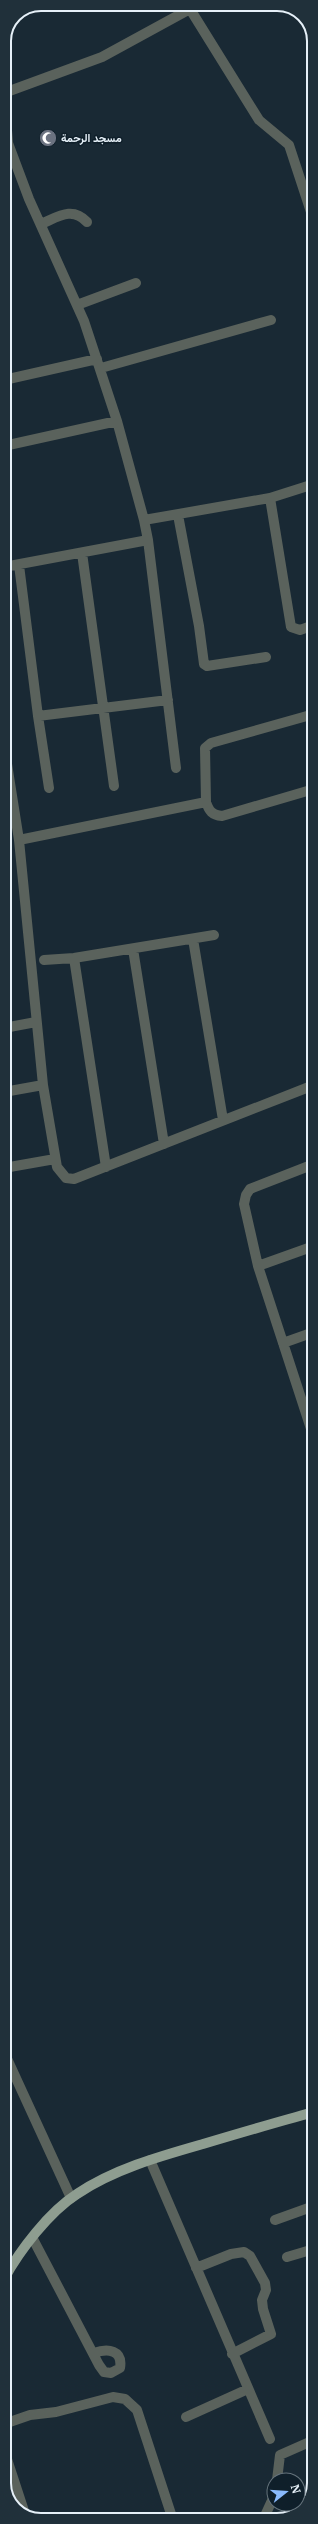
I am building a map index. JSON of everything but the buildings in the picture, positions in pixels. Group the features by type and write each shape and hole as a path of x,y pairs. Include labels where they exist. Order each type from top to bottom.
{"main road":[{"path":"11,2269 44,2225 71,2198 97,2182 150,2160 307,2114"}],"street":[{"path":"11,90 102,57 187,11"},
{"path":"196,11 259,120 289,145 307,200"},
{"path":"11,155 77,305 99,363 117,420 144,520 148,540 176,768"},
{"path":"41,224 70,212 82,216 87,222"},
{"path":"77,305 136,283"},
{"path":"11,379 99,363 271,320"},
{"path":"11,444 117,420"},
{"path":"144,520 270,498 307,486"},
{"path":"270,498 291,627 300,630 307,628"},
{"path":"178,515 199,626 204,664 206,666 224,665 266,657"},
{"path":"11,566 148,540"},
{"path":"82,553 114,786"},
{"path":"19,565 38,716 49,788"},
{"path":"38,716 168,700"},
{"path":"307,716 211,743 205,748 206,802 208,810 212,813 222,816 307,791"},
{"path":"11,789 19,840 36,1022 44,1085 55,1159 63,1175 70,1180 307,1088"},
{"path":"19,840 206,802"},
{"path":"44,960 74,958 214,935"},
{"path":"193,939 223,1120"},
{"path":"133,949 164,1144"},
{"path":"74,958 106,1167"},
{"path":"11,1027 36,1022"},
{"path":"11,1091 44,1085"},
{"path":"11,1167 55,1159"},
{"path":"307,1167 250,1189 246,1195 244,1204 246,1222 258,1266 283,1343 307,1406"},
{"path":"258,1266 307,1248"},
{"path":"283,1343 307,1334"},
{"path":"11,2067 71,2198"},
{"path":"150,2160 232,2354 270,2439"},
{"path":"275,2220 307,2209"},
{"path":"33,2239 94,2353"},
{"path":"287,2257 307,2251"},
{"path":"196,2268 231,2254 244,2252 250,2256 265,2283 263,2309 271,2334 232,2354"},
{"path":"186,2417 248,2390"},
{"path":"11,2422 30,2415 56,2412 113,2397 125,2399 137,2410 171,2513"},
{"path":"278,2472 280,2455 307,2443"},
{"path":"11,2471 23,2507"}],"place":[{"name":"مسجد الرحمة","path":"48,138"}]}
